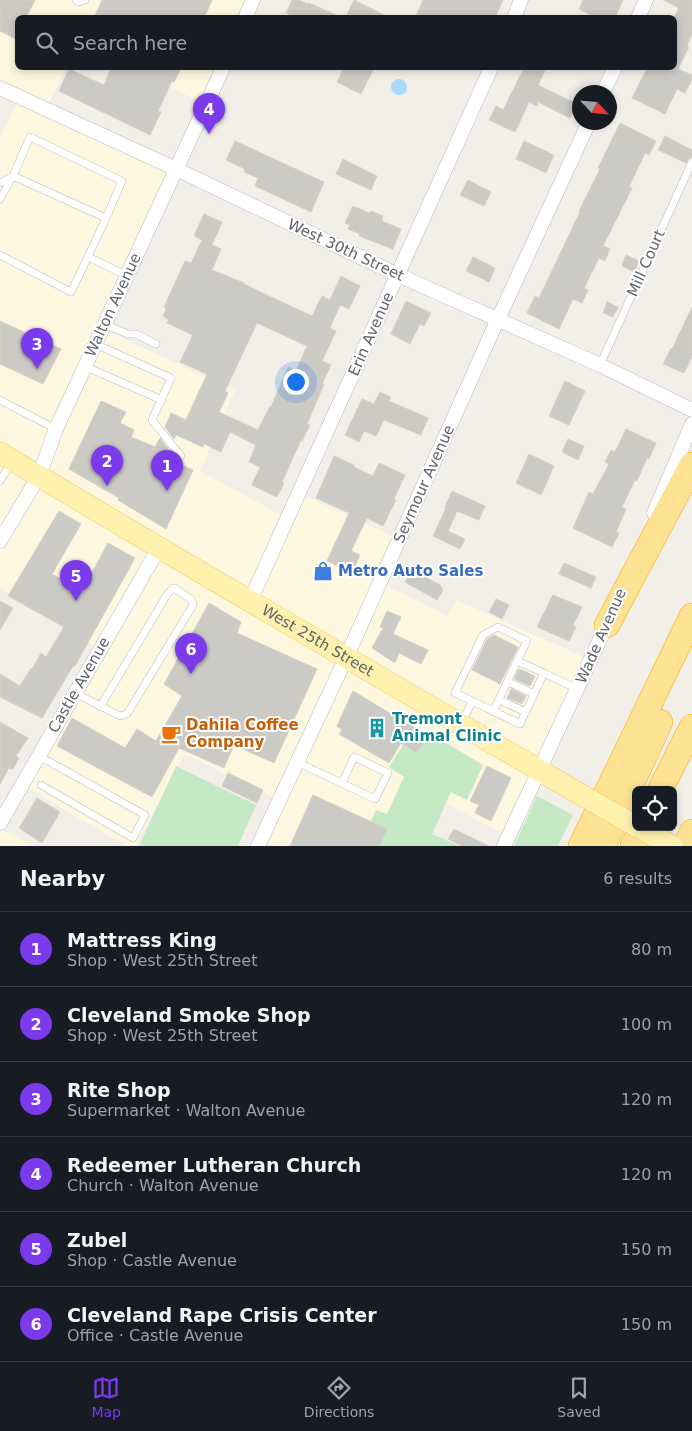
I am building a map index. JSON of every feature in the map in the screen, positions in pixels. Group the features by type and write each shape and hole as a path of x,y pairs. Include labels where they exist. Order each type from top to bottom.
{"highway":[{"path":"607,625 692,465"},
{"path":"581,846 692,616"},
{"path":"603,846 692,651"},
{"path":"662,786 692,727"},
{"path":"677,788 692,752"},
{"path":"633,846 638,831"},
{"path":"653,846 659,831"},
{"path":"686,846 692,832"}],"main road":[{"name":"West 25th Street","path":"6,457 346,658 632,823"},
{"name":"West 25th Street","path":"646,831 672,846"}],"street":[{"path":"246,15 253,0"},
{"path":"515,15 521,0"},
{"path":"639,15 646,0"},
{"name":"Walton Avenue","path":"0,541 6,522 39,476 56,429 84,366 222,70"},
{"name":"Erin Avenue","path":"250,601 490,70"},
{"path":"606,85 613,70"},
{"name":"West 30th Street","path":"0,88 176,169 398,275 600,365 692,410"},
{"name":"Seymour Avenue","path":"258,846 346,658 585,130"},
{"name":"Wade Avenue","path":"504,846 607,625 692,424"},
{"name":"Castle Avenue","path":"0,823 159,548"}],"lane":[{"path":"76,0 83,2 85,0"},
{"path":"0,199 13,176 30,137 122,181 71,292 0,255"},
{"name":"Mill Court","path":"600,365 692,162"},
{"path":"0,183 13,176"},
{"path":"13,176 106,218"},
{"path":"88,257 126,275"},
{"path":"104,324 128,334 136,334 156,344"},
{"path":"95,344 171,378 152,420 181,456"},
{"path":"84,366 162,400"},
{"path":"0,400 56,429"},
{"path":"0,481 6,457"},
{"path":"75,693 100,706 120,716 127,714 193,605 192,600 174,588 168,593 100,706"},
{"path":"493,712 527,641 498,627 483,635 455,693 493,712 520,724 544,673"},
{"path":"517,660 577,689"},
{"path":"508,682 534,694"},
{"path":"499,700 526,712"},
{"path":"461,725 472,701"},
{"path":"39,756 145,815 132,838 41,785"},
{"path":"297,762 375,799 388,773 354,756 342,783"}],"shaded area":[{"path":"0,0 253,0 246,15 15,15 15,70 65,70 46,109 176,169 102,329 235,390 200,471 287,518 299,493 399,539 380,582 448,616 456,600 590,660 509,836 408,784 379,846 275,846 261,839 279,800 185,754 135,846 127,846 22,785 100,649 0,588 0,139 19,97 0,88"},
{"path":"132,70 222,70 206,104"},
{"path":"0,829 34,846 0,846"}],"green space":[{"path":"430,733 483,765 467,800 451,792 432,834 459,846 379,846 387,829 371,821 376,810 387,814 404,777 389,767 403,745 417,753"},
{"path":"176,766 256,805 238,846 139,846"},
{"path":"537,796 573,815 558,846 514,846"}],"water":[{"path":"399,79 407,87 399,95 391,87"}],"building":[{"path":"0,0 35,0 28,15 15,15 15,38 0,31"},
{"path":"102,0 212,0 205,15 95,15"},
{"path":"292,0 299,0 336,15 290,15 286,13"},
{"path":"354,0 384,15 347,15"},
{"path":"423,0 503,0 496,15 416,15"},
{"path":"583,0 623,0 616,15 590,15 579,9"},
{"path":"663,0 692,0 692,34 687,46 689,47 678,69 692,75 692,79 685,93 677,89 665,114 632,98 646,70 677,70 677,15 675,15 679,8"},
{"path":"69,70 104,85 110,70 180,70 174,82 172,81 158,111 161,112 150,135 59,91"},
{"path":"343,70 373,70 361,94 337,82"},
{"path":"523,70 545,70 538,85 572,102 572,114 570,118 538,102 537,106 529,102 515,132 489,120 496,106 503,110"},
{"path":"620,123 656,141 649,155 645,153 629,187 632,188 603,246 610,249 605,261 599,258 584,288 588,290 582,303 573,299 559,329 527,313 535,296 539,298"},
{"path":"665,136 692,150 692,157 686,163 658,150"},
{"path":"235,141 324,182 311,212 255,186 258,178 244,172 245,169 226,160"},
{"path":"524,141 554,155 546,173 516,159"},
{"path":"343,159 377,176 371,190 336,174"},
{"path":"468,180 491,192 484,206 460,195"},
{"path":"353,206 369,213 371,211 383,216 382,221 401,229 393,249 359,236 360,234 348,229 350,225 345,223"},
{"path":"204,214 222,222 212,245 221,249 212,270 244,283 312,316 322,296 330,300 341,276 360,286 349,309 340,305 330,328 336,331 322,361 331,365 307,424 310,425 301,440 277,497 252,485 260,467 249,462 256,445 230,432 221,452 204,444 203,447 176,435 174,439 165,427 171,413 186,420 207,374 180,362 193,335 167,323 169,320 163,316 166,309 164,307 185,261 191,263 202,240 194,236","holes":["257,323 307,346 296,371 288,367 271,407 258,430 219,412 228,393 225,391"]},
{"path":"626,255 639,261 634,272 622,266"},
{"path":"473,257 495,268 489,282 466,271"},
{"path":"406,301 431,313 424,326 420,324 410,344 391,334"},
{"path":"607,302 618,307 613,317 603,313"},
{"path":"692,307 692,357 684,373 663,364"},
{"path":"0,321 61,349 43,384 0,364"},
{"path":"565,381 585,391 569,425 549,416"},
{"path":"380,392 391,397 389,401 428,418 421,435 384,420 376,436 364,431 359,442 345,435 362,399 374,404"},
{"path":"101,401 126,412 120,423 134,430 131,437 155,447 160,438 169,450 166,458 193,470 166,529 118,500 119,498 69,469"},
{"path":"626,429 656,443 622,507 626,509 616,532 619,533 612,547 573,528 589,492 593,494 609,464 605,462 611,450 615,452"},
{"path":"568,439 584,446 578,460 562,452"},
{"path":"529,454 554,466 541,495 516,483"},
{"path":"334,456 373,476 379,463 405,475 394,499 396,500 383,526 367,518 351,551 360,555 352,573 327,561 349,513 316,498"},
{"path":"452,491 485,506 479,520 457,511 448,531 465,539 460,549 433,536"},
{"path":"59,511 81,524 52,574 82,591 108,543 135,558 75,666 73,666 42,718 0,697 0,674 20,686 41,653 46,657 64,627 8,596"},
{"path":"564,563 596,577 591,588 559,574"},
{"path":"412,570 440,585 443,590 437,600 405,582"},
{"path":"553,595 582,607 573,625 576,627 569,641 537,627"},
{"path":"496,599 509,605 502,619 489,612"},
{"path":"0,601 13,608 0,630"},
{"path":"209,603 241,622 237,633 317,669 274,763 234,745 224,768 179,748 152,797 57,746 72,718 125,748 137,729 156,741 182,696 164,684"},
{"path":"387,611 401,617 393,634 428,650 421,664 399,653 395,663 372,648 383,628 380,627"},
{"path":"494,635 518,647 500,684 472,670 487,639"},
{"path":"519,669 535,676 530,686 514,679"},
{"path":"511,689 526,696 522,704 507,698"},
{"name":"Tremont Animal Clinic","path":"353,691 428,736 417,753 401,743 389,763 339,734 342,730 337,726"},
{"path":"0,722 28,738 16,756 19,758 13,769 9,768 0,784"},
{"path":"487,766 511,778 491,821 475,813 479,805 470,801"},
{"path":"228,773 263,790 257,803 222,786"},
{"path":"313,795 387,829 379,846 290,846"},
{"path":"37,798 60,812 42,843 19,828"},
{"path":"454,829 489,846 462,846 448,839"}],"place":[{"name":"Redeemer Lutheran Church","path":"209,134"},
{"name":"Rite Shop","path":"37,369"},
{"name":"Cleveland Smoke Shop","path":"107,486"},
{"name":"Mattress King","path":"167,491"},
{"name":"Metro Auto Sales","path":"323,571"},
{"name":"Zubel","path":"76,601"},
{"name":"Cleveland Rape Crisis Center","path":"191,674"},
{"name":"Tremont Animal Clinic","path":"377,728"},
{"name":"Dahila Coffee Company","path":"171,734"}]}
